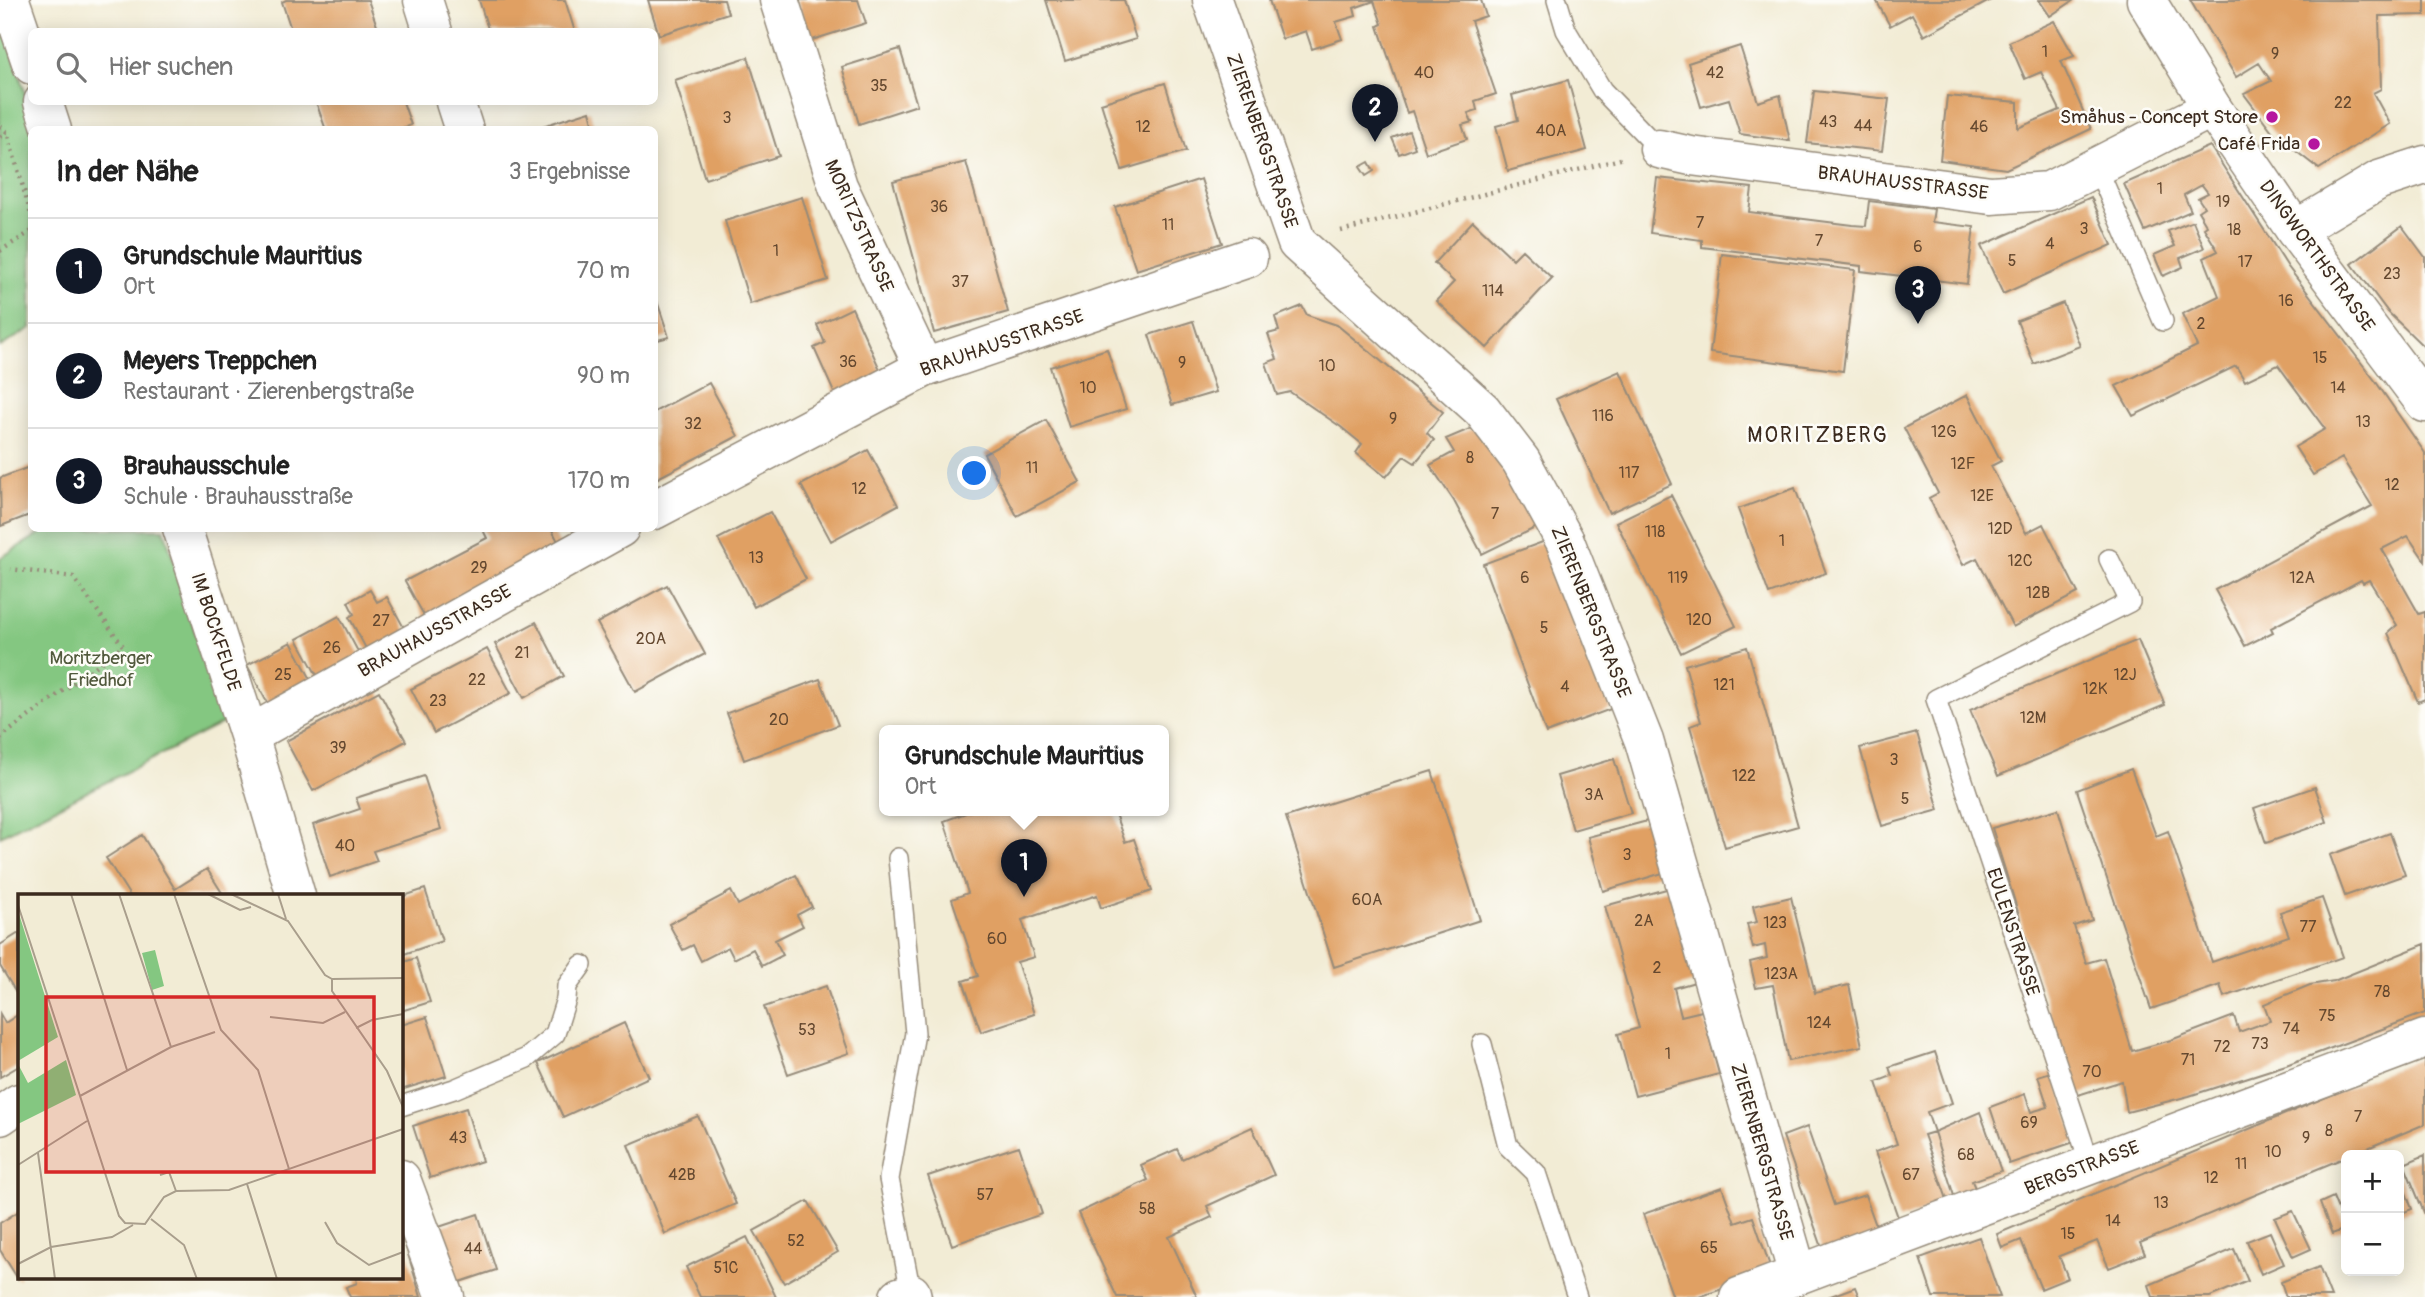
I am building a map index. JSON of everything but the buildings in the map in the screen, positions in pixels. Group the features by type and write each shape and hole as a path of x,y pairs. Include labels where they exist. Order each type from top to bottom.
{"street":[{"path":"10,0 28,53"},
{"path":"423,0 432,28"},
{"name":"MORITZSTRASSE","path":"779,0 838,186 924,368"},
{"name":"ZIERENBERGSTRASSE","path":"1212,0 1297,243 1482,410 1521,461 1565,541 1644,741 1798,1275"},
{"name":"DINGWORTHSTRASSE","path":"2146,0 2212,108 2295,230 2425,403"},
{"path":"44,105 51,126"},
{"path":"456,105 463,126"},
{"name":"BRAUHAUSSTRASSE","path":"1659,149 1691,156 1992,195 2049,191 2212,108"},
{"path":"2295,230 2379,180 2425,165"},
{"name":"BRAUHAUSSTRASSE","path":"658,508 924,368 1248,258"},
{"name":"IM BOCKFELDE","path":"183,532 249,735"},
{"name":"BRAUHAUSSTRASSE","path":"249,735 602,533"},
{"path":"249,735 295,894"},
{"name":"BERGSTRASSE","path":"1739,1297 2425,1039"},
{"path":"0,1116 18,1104"},
{"path":"402,1183 445,1297"}],"lane":[{"path":"1556,0 1566,30 1602,90 1659,149"},
{"path":"2097,167 2163,321"},
{"name":"EULENSTRASSE","path":"2090,1164 1936,699 2130,602 2109,559"},
{"path":"898,858 915,1033 889,1179 907,1296"},
{"path":"402,1106 454,1089 527,1058 555,1034 566,999 567,986 582,965"},
{"path":"1482,1044 1508,1146 1536,1173 1577,1297"}],"path":[{"path":"0,125 7,132 28,204"},
{"path":"0,137 7,132"},
{"path":"1297,243 1659,149"},
{"path":"0,251 28,234"},
{"path":"0,738 123,646 73,577 11,569"}],"green space":[{"path":"0,15 36,126 28,126 28,330 0,347"},
{"name":"Moritzberger Friedhof","path":"43,532 165,532 223,723 0,836 0,558"}],"place":[{"name":"Småhus - Concept Store","path":"2272,117"},
{"name":"Meyers Treppchen","path":"1375,142"},
{"name":"Café Frida","path":"2314,144"},
{"name":"Brauhausschule","path":"1918,324"},
{"name":"Grundschule Mauritius","path":"1024,897"}],"district":[{"name":"MORITZBERG","path":"1818,435"}]}
